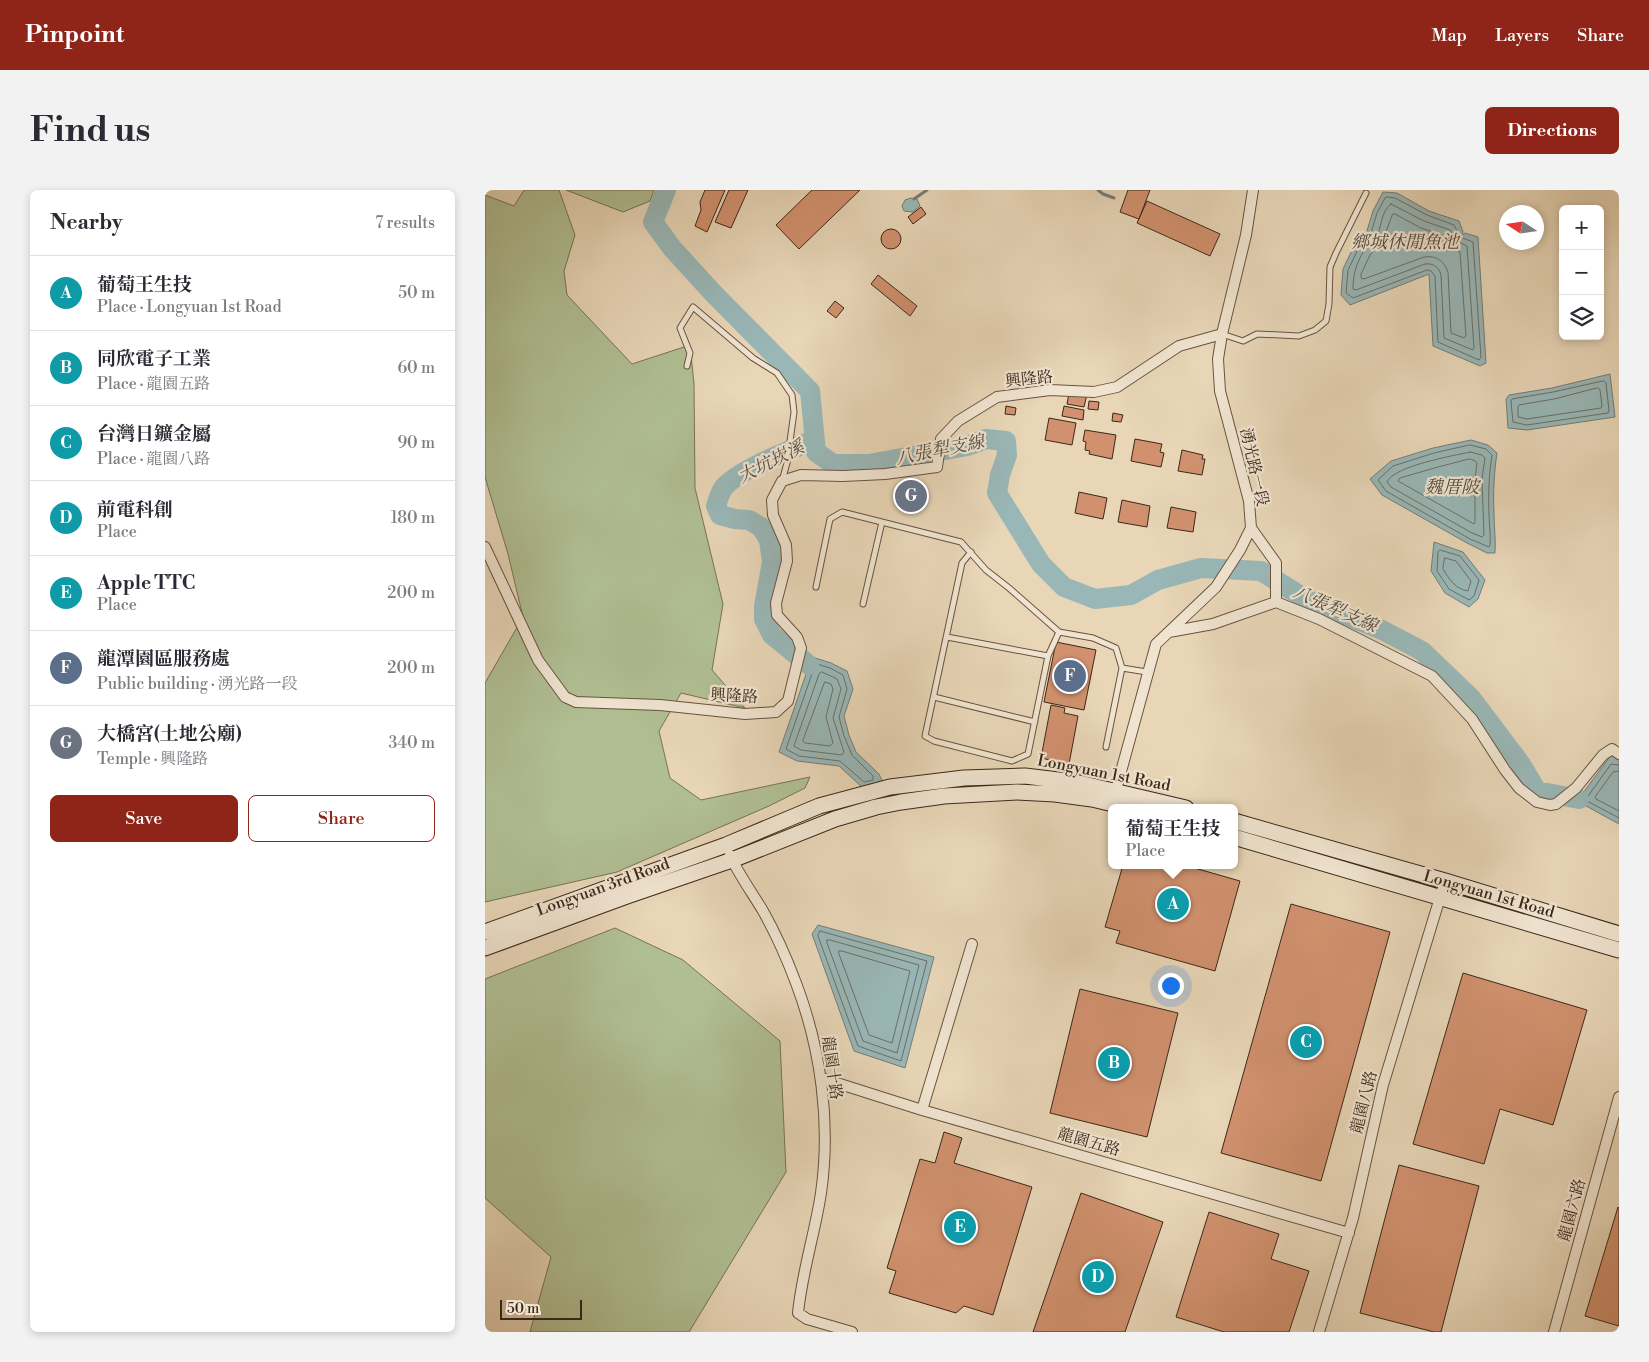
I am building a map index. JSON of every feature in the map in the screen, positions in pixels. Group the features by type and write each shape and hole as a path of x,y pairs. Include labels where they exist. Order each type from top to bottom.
{"street":[{"name":"湧光路一段","path":"1114,797 1156,644 1216,587 1241,550 1251,528 1249,501 1220,391 1218,358 1246,235 1253,190"},
{"name":"興隆路","path":"485,547 539,660 565,697 576,702 660,706 745,714 776,712 788,701 795,666 801,648 797,636 777,615 776,603 787,561 786,545 773,515 772,500 782,481 801,475 877,474 937,467 941,440 958,421 997,397 1051,390 1094,392 1117,387 1179,346 1222,334"},
{"path":"1251,528 1276,563 1276,602"},
{"path":"1169,632 1213,624 1276,602 1319,619 1432,676 1472,719 1519,788 1537,802 1550,805 1556,804 1576,788 1603,755 1612,749 1619,754"},
{"name":"Longyuan 1st Road","path":"726,845 819,806 889,787 919,782 1025,776 1075,782 1114,797 1125,804"},
{"name":"Longyuan 1st Road","path":"732,860 835,819 901,802 944,796 1017,792 1055,794 1092,799 1114,797 1160,804"},
{"name":"Longyuan 1st Road","path":"1238,822 1445,881 1619,934"},
{"name":"Longyuan 1st Road","path":"1238,838 1619,950"},
{"name":"龍園十路","path":"726,845 732,860 764,912 797,985 811,1027 821,1078 824,1145 821,1191 798,1312 807,1319 852,1332"},
{"name":"Longyuan 3rd Road","path":"485,932 726,845"},
{"name":"Longyuan 3rd Road","path":"485,948 732,860"},
{"name":"龍園八路","path":"1319,1332 1349,1233 1383,1085 1445,881"},
{"path":"922,1110 972,944"},
{"name":"龍園五路","path":"821,1078 922,1110 1349,1233"},
{"name":"龍園六路","path":"1554,1332 1619,1097"}],"lane":[{"path":"1222,334 1243,341 1257,334 1299,336 1315,330 1326,321 1331,267 1335,253 1366,193"},
{"path":"687,366 691,353 680,328 693,307 753,358 777,372 792,395 794,412 787,463 782,481"},
{"path":"816,587 829,519 842,512 961,542 986,570 1059,632 1093,638 1116,648 1123,668 1105,747"},
{"path":"863,604 882,522"},
{"path":"971,552 962,563 925,736 934,741 1012,761 1028,754 1048,656 1059,632"},
{"path":"947,637 1048,656"},
{"path":"1123,668 1147,672"},
{"path":"934,697 1035,722"}],"green space":[{"path":"524,190 559,190 575,235 564,271 567,295 632,364 690,345 694,384 695,488 723,604 712,670 745,708 681,693 659,731 670,778 701,800 810,777 805,788 769,806 617,872 485,902 485,683 523,617 508,554 485,477 485,195 514,206"},
{"path":"566,190 654,190 650,201 623,212"},
{"path":"615,928 683,960 780,1041 786,1172 689,1332 530,1332 551,1257 485,1198 485,979"}],"water":[{"name":"鄉城休閒魚池","path":"1383,192 1397,193 1429,211 1459,221 1463,232 1461,236 1465,233 1478,237 1486,363 1480,366 1433,346 1429,274 1350,305 1341,295 1343,269 1355,244 1366,234 1373,211"},
{"path":"917,199 920,206 913,212 904,211 902,206 905,200"},
{"path":"1610,374 1615,417 1527,430 1508,428 1506,399 1509,395 1552,388"},
{"name":"魏厝陂","path":"1471,440 1488,445 1497,453 1494,490 1495,553 1487,553 1467,543 1382,495 1370,479 1391,461 1433,448"},
{"path":"1434,542 1463,552 1485,580 1478,599 1469,607 1445,593 1431,571"},
{"path":"812,657 847,671 853,689 844,716 849,735 856,752 879,774 883,782 863,788 839,766 797,761 779,752"},
{"path":"1612,754 1619,762 1619,824 1577,801"},
{"path":"818,925 934,957 905,1068 854,1051 812,934"}],"building":[{"path":"705,190 725,190 707,232 695,226 701,210 700,202"},
{"path":"729,190 748,190 731,228 715,222"},
{"path":"812,190 860,190 799,249 776,225"},
{"path":"1128,190 1150,190 1139,219 1120,212"},
{"path":"1147,201 1220,234 1210,256 1137,223"},
{"path":"921,207 926,214 913,224 908,217"},
{"path":"891,229 898,232 901,239 898,246 891,249 884,246 881,239 884,232"},
{"path":"878,275 917,306 910,316 871,284"},
{"path":"835,301 844,308 836,318 827,311"},
{"path":"1069,393 1087,394 1084,407 1067,404"},
{"path":"1089,401 1099,402 1098,410 1088,409"},
{"path":"1006,406 1016,408 1015,415 1005,414"},
{"path":"1064,406 1084,410 1083,420 1062,416"},
{"path":"1113,413 1123,415 1121,422 1112,421"},
{"path":"1049,418 1076,423 1072,445 1045,440"},
{"path":"1085,430 1116,435 1112,459 1089,454 1090,451 1085,450 1086,442 1083,441"},
{"path":"1135,439 1162,444 1160,452 1164,453 1161,467 1131,461"},
{"path":"1182,450 1203,455 1202,459 1205,459 1202,475 1178,471"},
{"path":"902,490 922,490 921,502 901,501"},
{"path":"1079,492 1107,498 1103,519 1075,513"},
{"path":"1122,500 1150,506 1147,527 1118,522"},
{"path":"1171,507 1196,512 1193,532 1167,528"},
{"path":"1056,642 1096,650 1084,710 1044,702"},
{"path":"1051,705 1065,708 1064,713 1078,716 1069,764 1041,758"},
{"path":"1122,869 1198,869 1240,881 1215,971 1116,943 1120,931 1105,927"},
{"path":"1291,904 1390,932 1321,1181 1221,1153"},
{"path":"1463,973 1587,1010 1553,1125 1500,1109 1484,1164 1413,1144"},
{"path":"1080,989 1178,1013 1147,1137 1050,1113"},
{"path":"944,1132 962,1138 954,1163 1032,1187 993,1315 964,1306 956,1313 889,1293 896,1271 887,1268 920,1159 935,1163"},
{"path":"1399,1165 1479,1186 1441,1332 1434,1332 1360,1313"},
{"path":"1081,1193 1163,1222 1125,1332 1033,1332"},
{"path":"1619,1208 1619,1326 1585,1316"},
{"path":"1209,1212 1279,1234 1271,1259 1309,1271 1289,1332 1224,1332 1176,1317"}],"waterway":[{"name":"八張犁支線","path":"666,190 653,222 672,248 713,293 810,391 816,452 833,464 869,464 967,446 986,439 1006,441 1007,455 1000,475 997,493 1041,564 1064,587 1095,599 1131,595 1158,580 1201,568 1261,571 1304,598 1382,630 1422,651 1471,698 1520,763 1537,791 1579,799"},
{"path":"914,199 927,190"},
{"path":"1098,190 1114,198"},
{"name":"大坑崁溪","path":"809,665 772,635 764,619 764,606 772,562 769,540 761,527 749,520 720,515 716,506 724,487 742,473 766,460 814,440"}],"place":[{"name":"大橋宮(土地公廟)","path":"911,496"},
{"name":"龍潭園區服務處","path":"1070,676"},
{"name":"葡萄王生技","path":"1173,904"},
{"name":"台灣日鑛金屬","path":"1306,1042"},
{"name":"同欣電子工業","path":"1114,1063"},
{"name":"Apple TTC","path":"960,1227"},
{"name":"前電科創","path":"1098,1277"}]}
